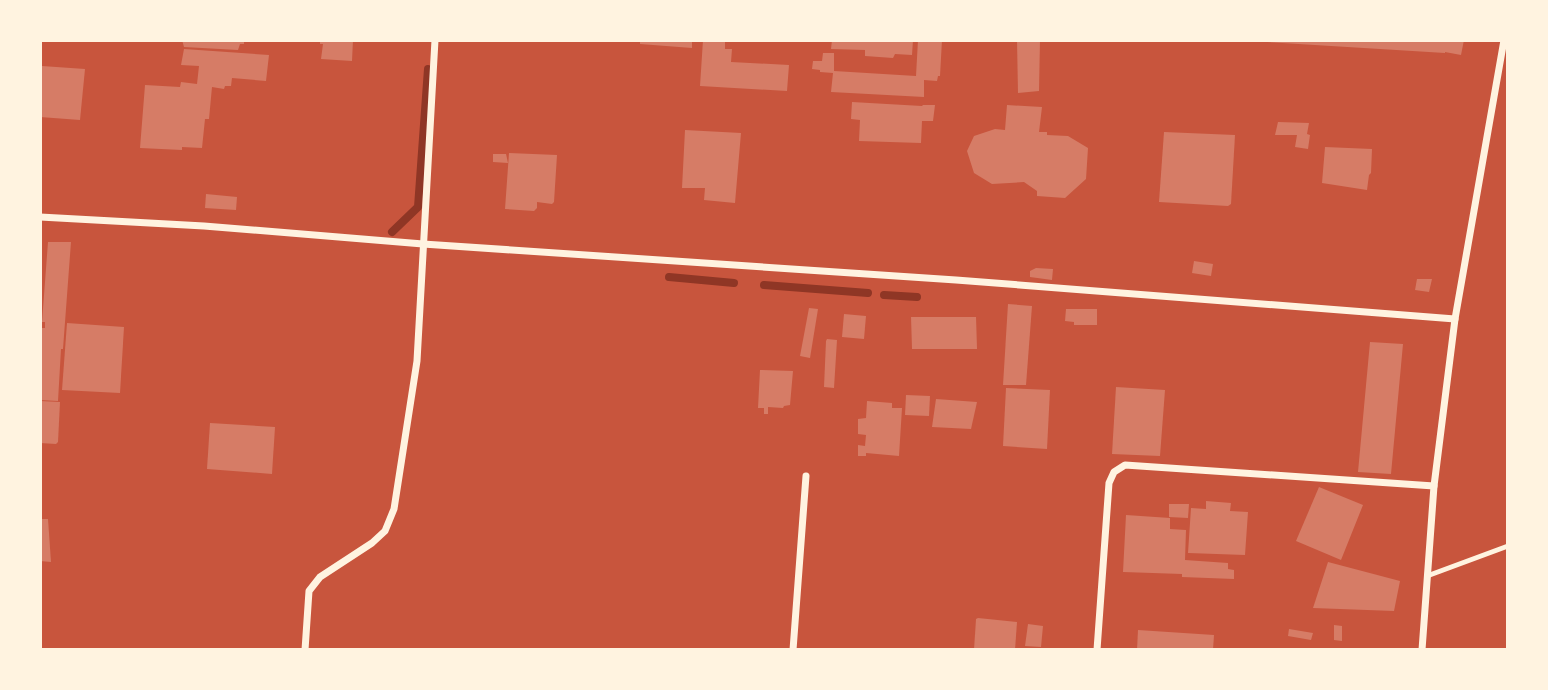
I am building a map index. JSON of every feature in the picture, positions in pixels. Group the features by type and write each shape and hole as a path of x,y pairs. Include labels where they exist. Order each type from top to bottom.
{"street":[{"path":"305,650 309,591 320,577 372,543 385,531 394,509 417,361 435,40"},
{"path":"1422,650 1434,486 1455,319 1504,40"},
{"path":"40,217 204,226 422,244 956,280 1455,319"},
{"path":"1097,650 1109,483 1114,472 1125,465 1434,486"},
{"path":"793,650 806,476"}],"lane":[{"path":"1427,576 1508,546"}],"building":[{"path":"182,40 244,40 244,44 240,44 238,50 184,47"},
{"path":"320,40 353,40 352,61 321,59 323,44 320,44"},
{"path":"640,40 692,40 692,48 640,44"},
{"path":"703,40 725,40 725,49 732,49 731,62 789,65 787,91 700,86"},
{"path":"832,40 913,40 912,55 895,54 893,58 865,56 865,50 831,49"},
{"path":"918,40 942,40 940,76 937,81 924,80 924,97 831,92 833,73 812,69 813,61 822,61 823,53 834,53 834,71 916,76"},
{"path":"1017,40 1040,40 1039,91 1018,93"},
{"path":"1267,40 1464,40 1461,55"},
{"path":"184,49 269,55 266,81 232,78 231,86 225,86 224,89 212,87 209,119 205,119 202,148 140,148 145,85 180,87 181,82 197,84 199,66 181,65"},
{"path":"42,66 85,69 80,120 40,117"},
{"path":"852,102 935,105 933,121 922,121 921,143 859,141 860,120 851,119"},
{"path":"1007,105 1042,107 1039,132 1068,136 1088,148 1086,179 1065,198 1037,196 1037,191 1024,182 992,184 974,173 967,151 974,136 995,129 1005,130"},
{"path":"1278,122 1309,123 1308,149 1295,147 1297,135 1275,135"},
{"path":"685,130 741,133 735,203 704,200 705,188 682,188"},
{"path":"1164,132 1235,135 1231,204 1159,202"},
{"path":"1325,147 1372,149 1367,190 1322,183"},
{"path":"509,153 557,155 552,204 537,202 534,211 505,209"},
{"path":"493,154 506,154 508,163 493,162"},
{"path":"206,194 237,197 236,210 205,208"},
{"path":"48,242 71,242 58,401 40,400 40,328 45,328 45,322 42,322"},
{"path":"1194,261 1213,264 1211,276 1192,273"},
{"path":"1036,268 1053,269 1052,280 1030,277 1030,271"},
{"path":"1417,279 1432,279 1429,292 1415,290"},
{"path":"1008,304 1032,306 1026,385 1003,385"},
{"path":"809,308 818,309 810,358 800,356"},
{"path":"1066,309 1097,309 1097,325 1074,325 1074,322 1065,321"},
{"path":"844,314 866,316 864,339 842,337"},
{"path":"911,317 976,317 977,349 912,349"},
{"path":"67,323 124,327 120,393 62,390"},
{"path":"827,339 837,340 834,388 824,387"},
{"path":"1370,342 1403,344 1391,474 1358,472"},
{"path":"760,370 793,371 790,405 783,408 768,407 768,414 764,414 764,408 758,408"},
{"path":"1116,387 1165,390 1160,456 1112,454"},
{"path":"1006,388 1050,390 1047,449 1003,446"},
{"path":"906,395 930,396 929,416 905,415"},
{"path":"936,399 977,402 971,429 932,427"},
{"path":"40,401 60,402 56,444 40,443"},
{"path":"867,401 892,403 892,408 902,408 899,456 866,453 866,456 858,456 858,445 865,446 866,435 858,434 858,419 866,418"},
{"path":"210,423 275,427 272,474 207,469"},
{"path":"1319,487 1363,505 1341,560 1296,541"},
{"path":"1206,501 1231,503 1230,511 1248,512 1245,555 1188,553 1191,508 1206,509"},
{"path":"1169,504 1189,504 1188,518 1169,517"},
{"path":"1126,515 1170,518 1170,529 1186,530 1185,560 1228,563 1228,569 1234,570 1234,579 1123,572"},
{"path":"40,519 48,519 51,562 40,561"},
{"path":"1328,562 1400,581 1394,611 1313,608"},
{"path":"978,618 1017,622 1015,650 974,650"},
{"path":"1028,624 1043,626 1041,647 1025,646"},
{"path":"1334,625 1342,626 1342,641 1334,640"},
{"path":"1289,629 1313,633 1311,640 1288,636"},
{"path":"1138,630 1214,635 1213,650 1137,650"}],"waterway":[{"path":"392,232 418,207 428,69"},
{"path":"669,277 734,283"},
{"path":"764,285 868,293"},
{"path":"884,295 917,297"}]}
